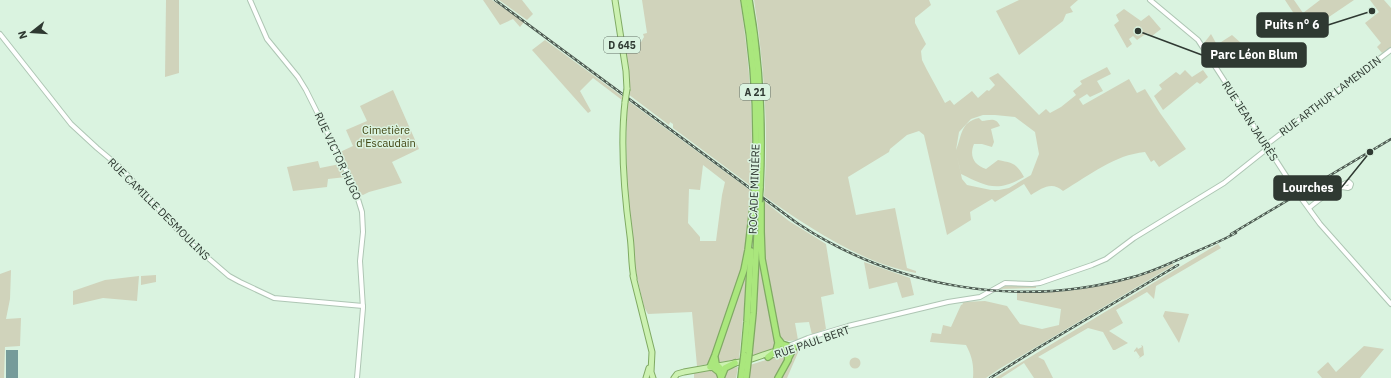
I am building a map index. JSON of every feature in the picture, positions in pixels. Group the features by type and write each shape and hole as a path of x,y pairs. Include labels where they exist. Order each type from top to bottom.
{"highway":[{"name":"ROCADE MINIÈRE","path":"744,0 752,55 759,188"},
{"name":"ROCADE MINIÈRE","path":"741,378 744,370 753,313 761,165 760,86 756,45 749,0"},
{"path":"758,201 763,264 778,339 778,347 785,348"},
{"path":"721,378 715,355 744,270 758,201"},
{"path":"778,339 788,354 788,360 778,378"},
{"path":"768,357 785,348"},
{"path":"785,348 788,360"},
{"path":"718,367 734,363"},
{"path":"718,367 723,371 721,378"},
{"name":"ROCADE MINIÈRE","path":"744,370 746,378"}],"main road":[{"name":"D 645","path":"615,0 626,71 627,89 624,113 624,165 628,224 634,278 653,354 651,372 653,378"},
{"name":"D 645","path":"646,378 650,362 650,343"},
{"name":"RUE PAUL BERT","path":"718,367 753,359 785,348"},
{"name":"RUE PAUL BERT","path":"674,378 682,372 748,363 768,357"}],"street":[{"name":"RUE VICTOR HUGO","path":"250,0 265,36 300,80 306,90 357,194 361,208 363,222 360,261 363,306 357,378"},
{"name":"RUE JEAN JAURÈS","path":"1150,0 1196,39 1301,198 1320,224 1391,304"},
{"name":"RUE CAMILLE DESMOULINS","path":"0,34 71,124 121,168 186,239 229,276 274,298 363,306"},
{"name":"RUE ARTHUR LAMENDIN","path":"1161,222 1224,183 1267,145 1391,50"},
{"path":"1309,208 1336,189 1345,185"},
{"name":"RUE PAUL BERT","path":"768,357 785,348 829,334 951,301 980,297 1006,283 1036,284 1063,275 1106,259 1132,240 1161,222"}],"green space":[{"path":"166,0 179,0 179,73 165,77"},
{"path":"483,0 492,0 524,22 520,27 513,19 500,25"},
{"path":"499,0 522,0 533,14 527,20"},
{"path":"642,0 740,0 750,93 752,139 751,186 673,128 673,124 670,122 669,125 628,94 628,67 625,49 631,44 641,42 644,37 643,34 647,33"},
{"path":"754,0 929,0 931,5 915,18 915,23 926,44 921,51 922,60 945,103 950,100 954,105 972,91 978,98 995,85 989,78 998,73 1039,115 1046,109 1050,113 1061,107 1076,95 1073,91 1082,84 1080,81 1107,67 1111,74 1097,81 1103,91 1090,97 1087,94 1079,99 1083,105 1129,79 1137,93 1145,89 1186,149 1159,167 1154,160 1151,162 1145,152 1123,157 1102,167 1063,191 1055,186 1051,186 1043,188 1031,195 1024,184 995,202 992,199 970,212 971,220 947,235 924,135 919,131 907,135 890,149 889,152 848,177 856,215 895,208 907,268 916,271 916,273 895,268 875,261 836,242 799,220 764,196 766,122 758,24","holes":["983,115 1015,117 1035,132 1039,154 1031,175 1009,188 999,190 991,190 967,185 962,179 956,151 961,174 978,182 992,186 999,186 1015,182 1024,177 1014,164 998,160 986,169 978,165 974,160 972,156 974,144 982,144 992,147 994,142 991,129 1000,126 995,120 982,121 979,118 968,123 963,130 956,150 959,132 971,119"]},
{"path":"1019,0 1078,0 1070,7 1073,12 1066,14 1063,21 1019,55 996,11"},
{"path":"1285,0 1294,0 1303,13 1320,0 1354,0 1323,21 1319,16 1302,26"},
{"path":"1370,0 1384,0 1391,8 1391,47 1382,53 1377,47 1381,43 1365,23 1379,12"},
{"path":"1124,9 1141,21 1149,15 1161,29 1152,36 1147,33 1137,40 1133,36 1129,39 1132,44 1127,48 1114,25 1119,21 1116,15"},
{"path":"1211,34 1216,43 1207,48 1204,43"},
{"path":"1232,35 1241,43 1240,49 1238,52 1231,52 1224,55 1218,44"},
{"path":"545,40 623,97 622,100 593,78 580,91 591,111 588,113 532,50"},
{"path":"1185,70 1192,77 1203,70 1208,77 1200,84 1197,82 1163,110 1154,96 1162,89 1159,85 1176,72 1180,75"},
{"name":"Cimetière d'Escaudain","path":"393,90 419,149 392,162 402,183 363,195 360,194 340,152 353,146 346,130 367,121 360,106"},
{"path":"627,100 751,191 748,235 743,266 748,269 739,359 697,366 692,312 648,314 644,307 634,262 631,236 627,178","holes":["703,165 725,182 716,241 700,241 700,237 688,223 689,189 700,190"]},
{"path":"318,161 320,168 340,164 346,177 328,179 327,187 293,191 287,167"},
{"path":"764,201 789,221 826,244 834,294 821,297 826,329 812,335 809,322 795,323 798,340 788,341 781,339 773,349 752,357 758,261 764,261"},
{"path":"1218,244 1221,248 1156,286 1154,299 1147,292 1116,310 1123,323 1109,331 1128,343 1113,350 1103,332 1088,328 1038,357 1044,360 1053,378 1034,378 1024,363 1001,378 995,378"},
{"path":"864,262 910,278 914,295 902,298 897,282 869,289"},
{"path":"1173,264 1174,265 986,378 973,378 972,361 966,345 930,342 932,333 941,334 943,325 951,327 961,305 963,304 962,302 985,301 1007,306 1020,324 1042,329 1059,325 1061,309 1017,300 1017,293 1077,290 1136,277"},
{"path":"11,270 10,299 6,319 21,318 20,346 5,347 4,378 0,378 0,274"},
{"path":"156,275 156,282 141,285 141,276"},
{"path":"139,276 137,301 103,298 73,305 73,291 105,280"},
{"path":"1008,285 1036,285 1036,288 997,289"},
{"path":"1165,311 1189,314 1179,343 1163,316"},
{"path":"1141,345 1143,346 1144,355 1138,359 1140,357 1136,351 1134,351 1137,347 1138,349 1142,347"},
{"path":"1364,346 1384,349 1360,378 1322,378 1317,372 1328,362 1336,372"},
{"path":"800,348 787,378 748,378 750,365 785,354 791,358 796,349"},
{"path":"853,358 857,358 859,359 859,367 853,368 850,365 850,361"},
{"path":"738,367 736,378 694,378 694,373"}],"water":[{"path":"6,350 18,350 18,378 6,378"}],"railway":[{"path":"495,0 797,223 835,245 875,263 917,277 959,286 1003,291 1047,291 1090,287 1149,272 1236,233"},
{"path":"1231,234 1391,139"},
{"path":"990,378 1178,265"}],"place":[{"name":"Puits n° 6","path":"1372,11"},
{"name":"Parc Léon Blum","path":"1138,31"},
{"name":"Lourches","path":"1370,152"}]}
